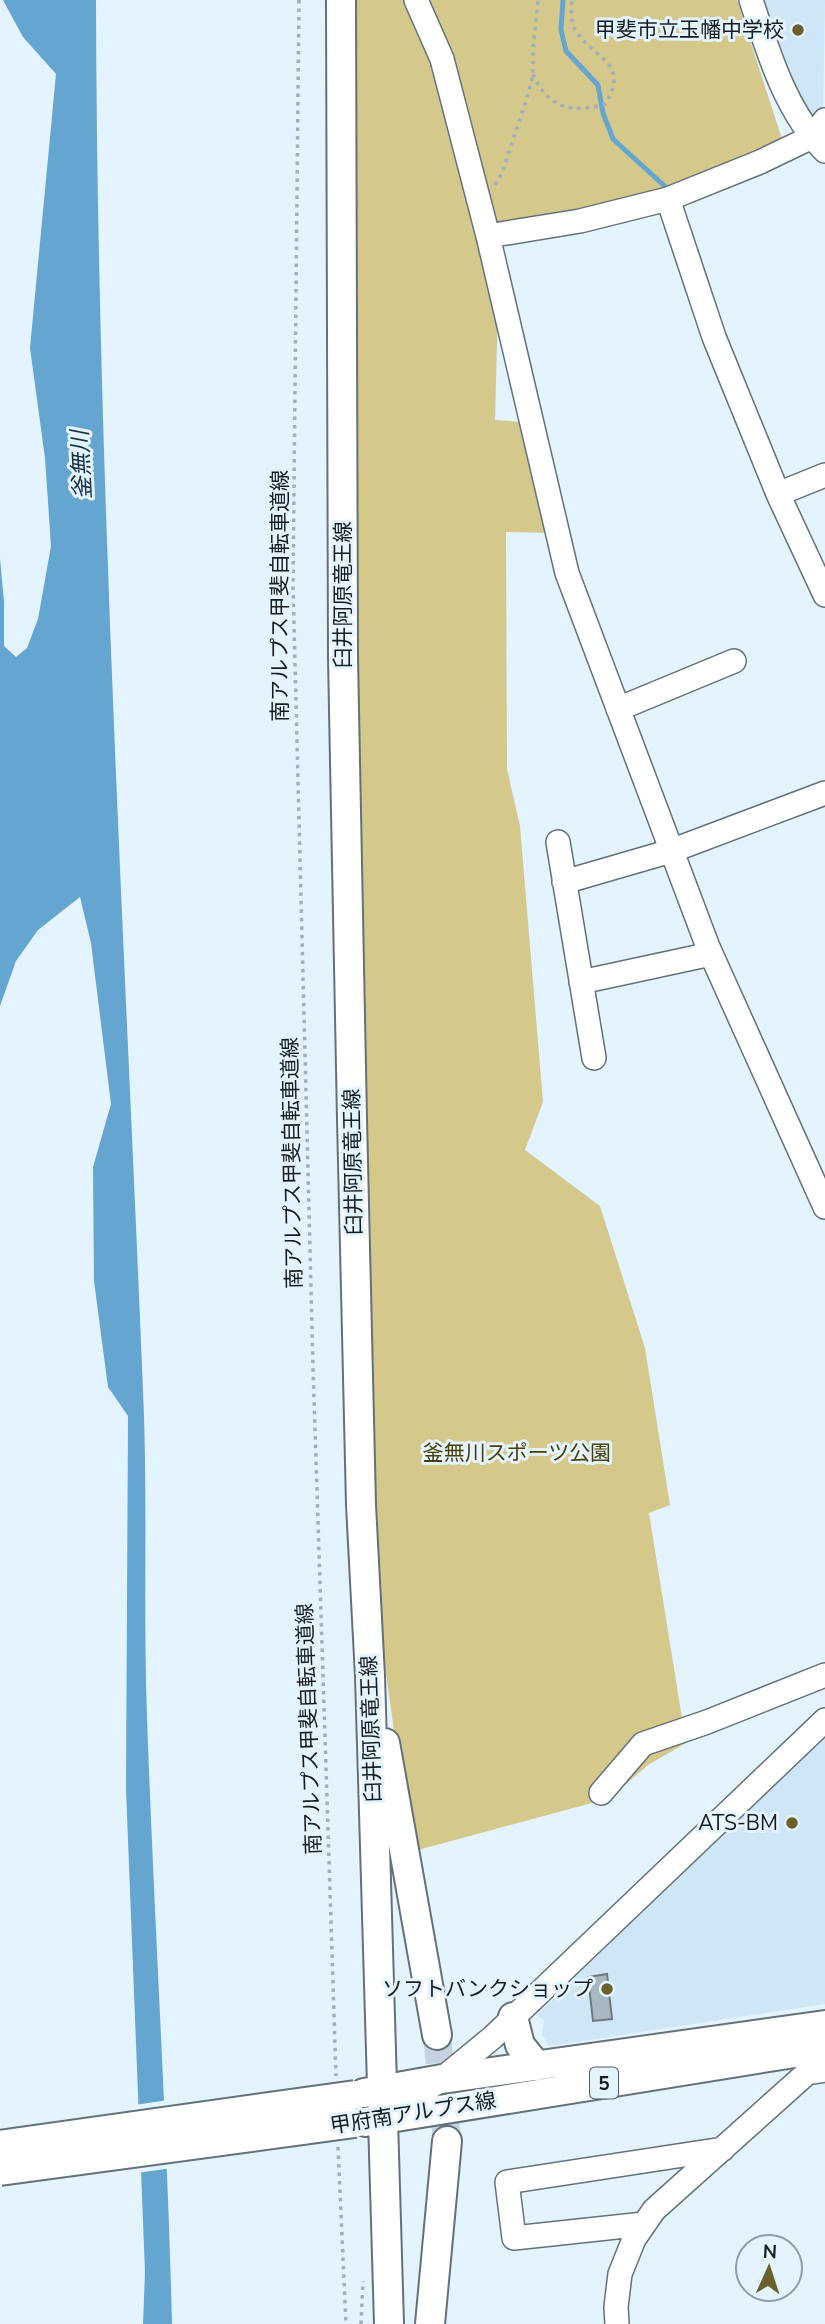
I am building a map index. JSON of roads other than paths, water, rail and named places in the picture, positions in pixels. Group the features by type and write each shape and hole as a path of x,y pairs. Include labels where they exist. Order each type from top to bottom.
{"main road":[{"name":"臼井阿原竜王線","path":"341,0 344,672 361,1505 370,1676 358,2090 383,2119 389,2324"},
{"path":"370,1676 383,1730 437,2035"},
{"path":"513,2017 520,2045 537,2066"},
{"name":"甲府南アルプス線","path":"0,2145 358,2090 825,2025"},
{"name":"甲府南アルプス線","path":"0,2171 347,2133 383,2119 825,2048"},
{"path":"430,2324 447,2141"}],"street":[{"path":"416,0 442,59 488,236 567,573 711,954 825,1207"},
{"path":"488,236 580,221 668,200 821,136 774,71 751,0"},
{"path":"668,200 715,337 778,494 825,595"},
{"path":"778,494 825,475"},
{"path":"618,709 734,661"},
{"path":"565,882 671,850 825,793"},
{"path":"558,842 594,1058"},
{"path":"581,982 711,954"},
{"path":"601,1793 643,1744 707,1722 825,1675"},
{"path":"383,2119 442,2079 513,2017 825,1720"},
{"path":"617,2324 620,2274 634,2239 654,2210 807,2073 825,2070"},
{"path":"644,2224 514,2238 507,2182 723,2148"}],"water":[{"name":"釜無川","path":"3,0 96,0 106,522 143,1390 147,1717 172,2324 143,2324 145,2272 126,1789 128,1416 108,1387 94,1281 93,1167 111,1104 91,943 80,897 38,930 16,961 0,1006 0,558 4,646 16,657 27,648 38,619 51,546 45,458 30,348 56,74 23,37"}],"waterway":[{"path":"563,0 561,30 566,51 598,85 603,113 613,139 670,191"}],"tunnel":[{"path":"437,2035 447,2141"}],"place":[{"name":"甲斐市立玉幡中学校","path":"798,30"},
{"name":"ATS-BM","path":"792,1823"},
{"name":"ソフトバンクショップ","path":"607,1989"}],"park label":[{"name":"釜無川スポーツ公園","path":"517,1453"}]}
